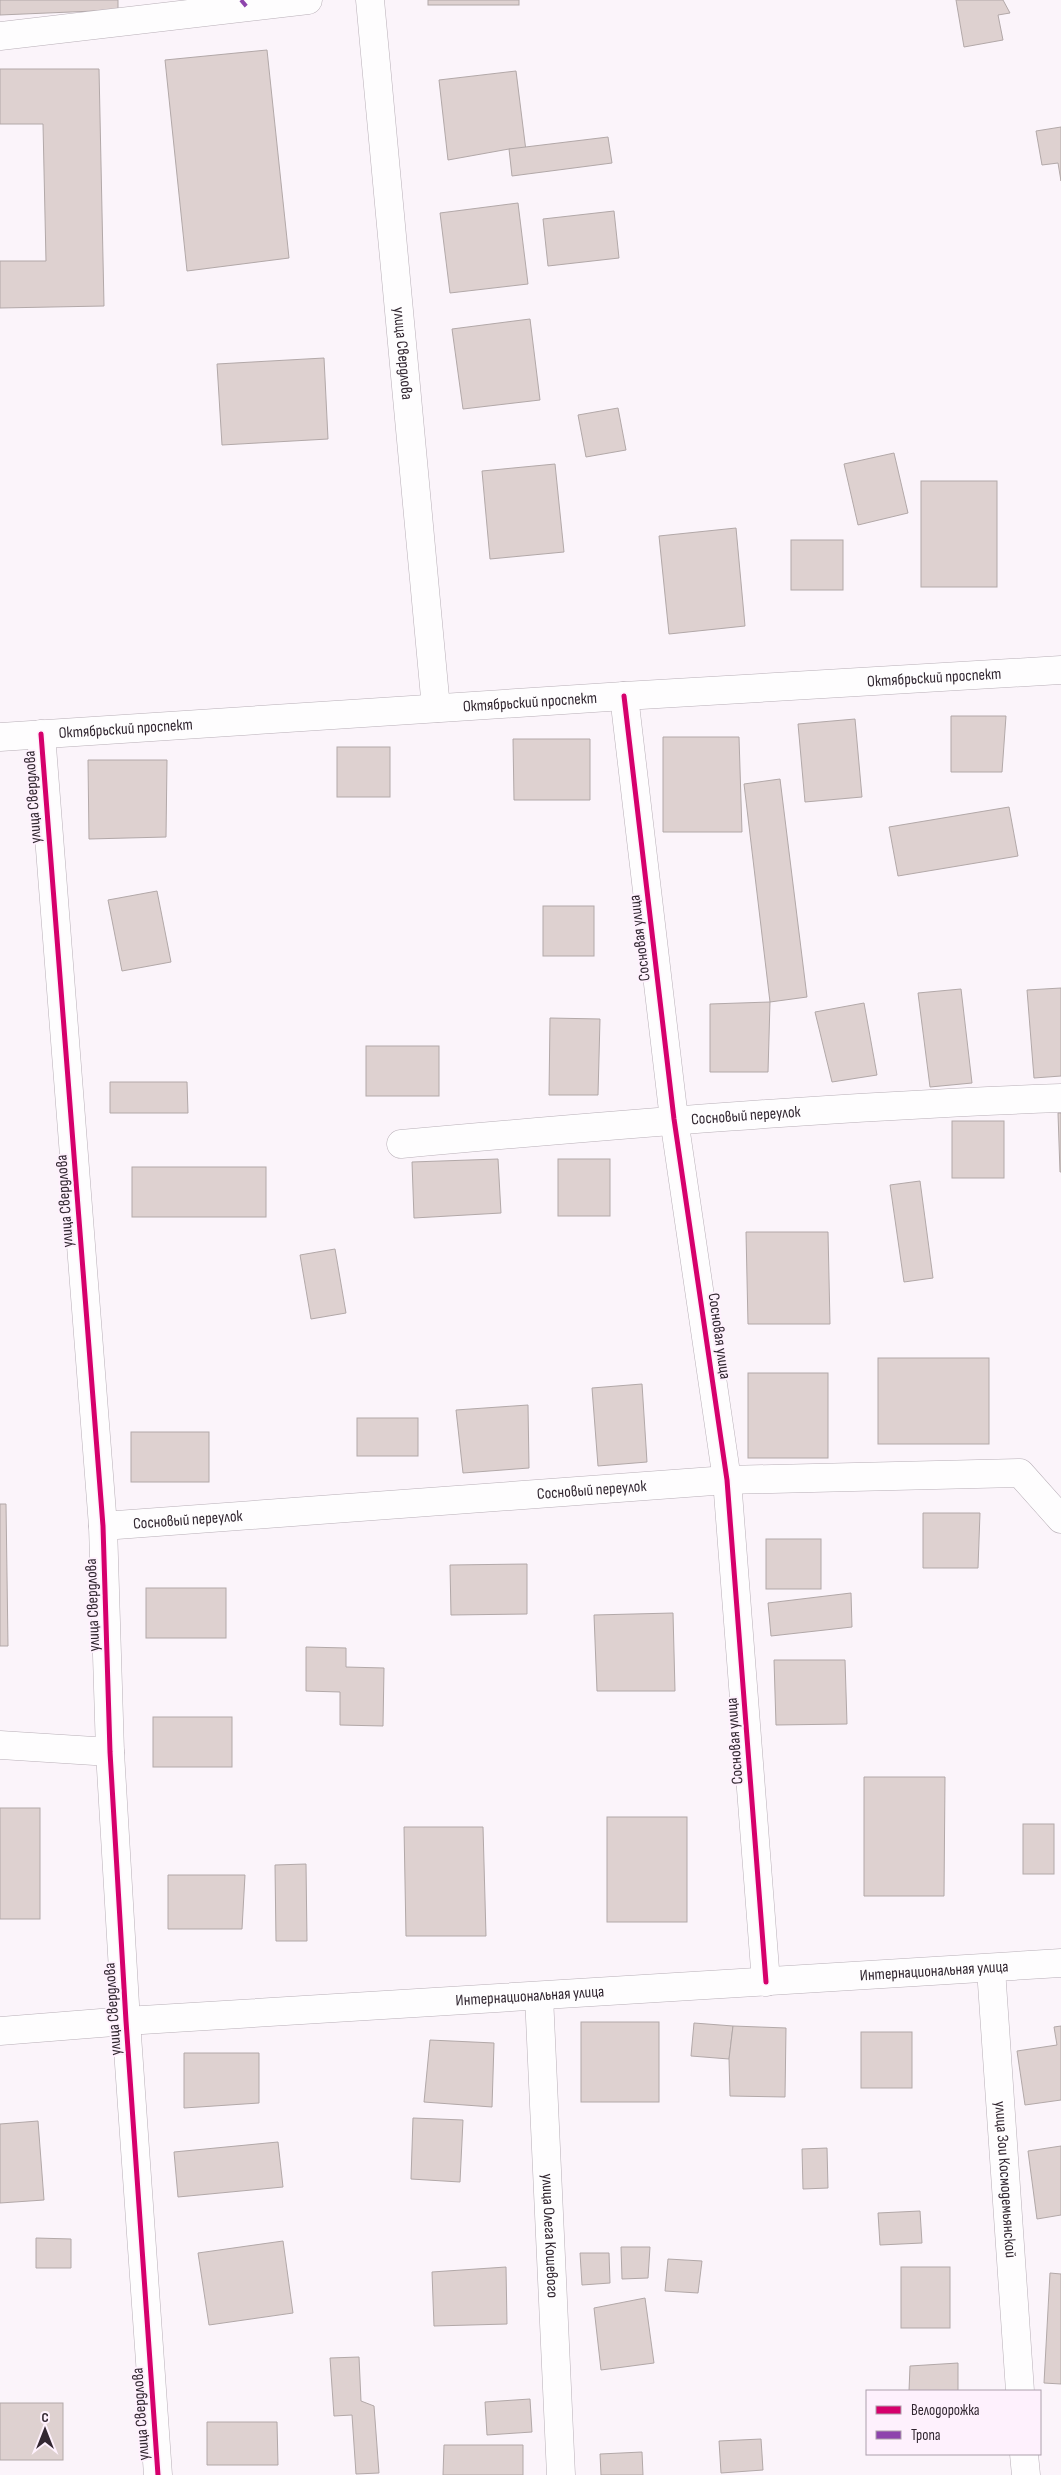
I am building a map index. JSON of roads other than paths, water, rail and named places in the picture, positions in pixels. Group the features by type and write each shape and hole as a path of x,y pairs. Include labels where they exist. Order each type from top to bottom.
{"street":[{"path":"0,36 308,0"},
{"name":"улица Свердлова","path":"370,0 436,708"},
{"name":"Октябрьский проспект","path":"0,737 624,696 1061,670"},
{"name":"Сосновая улица","path":"624,696 674,1120 727,1480 766,1982"},
{"name":"улица Свердлова","path":"41,734 103,1526 110,1752 126,2021 158,2475"},
{"name":"Сосновый переулок","path":"401,1144 860,1106 1061,1098"},
{"name":"Сосновый переулок","path":"103,1526 727,1480 1020,1473 1061,1519"},
{"path":"0,1745 110,1752"},
{"name":"Интернациональная улица","path":"0,2031 126,2021 991,1969 1061,1963"},
{"name":"улица Зои Космодемьянской","path":"991,1969 1020,2390"},
{"name":"улица Олега Кошевого","path":"539,1996 561,2475"},
{"path":"1024,2455 1026,2475"}]}
